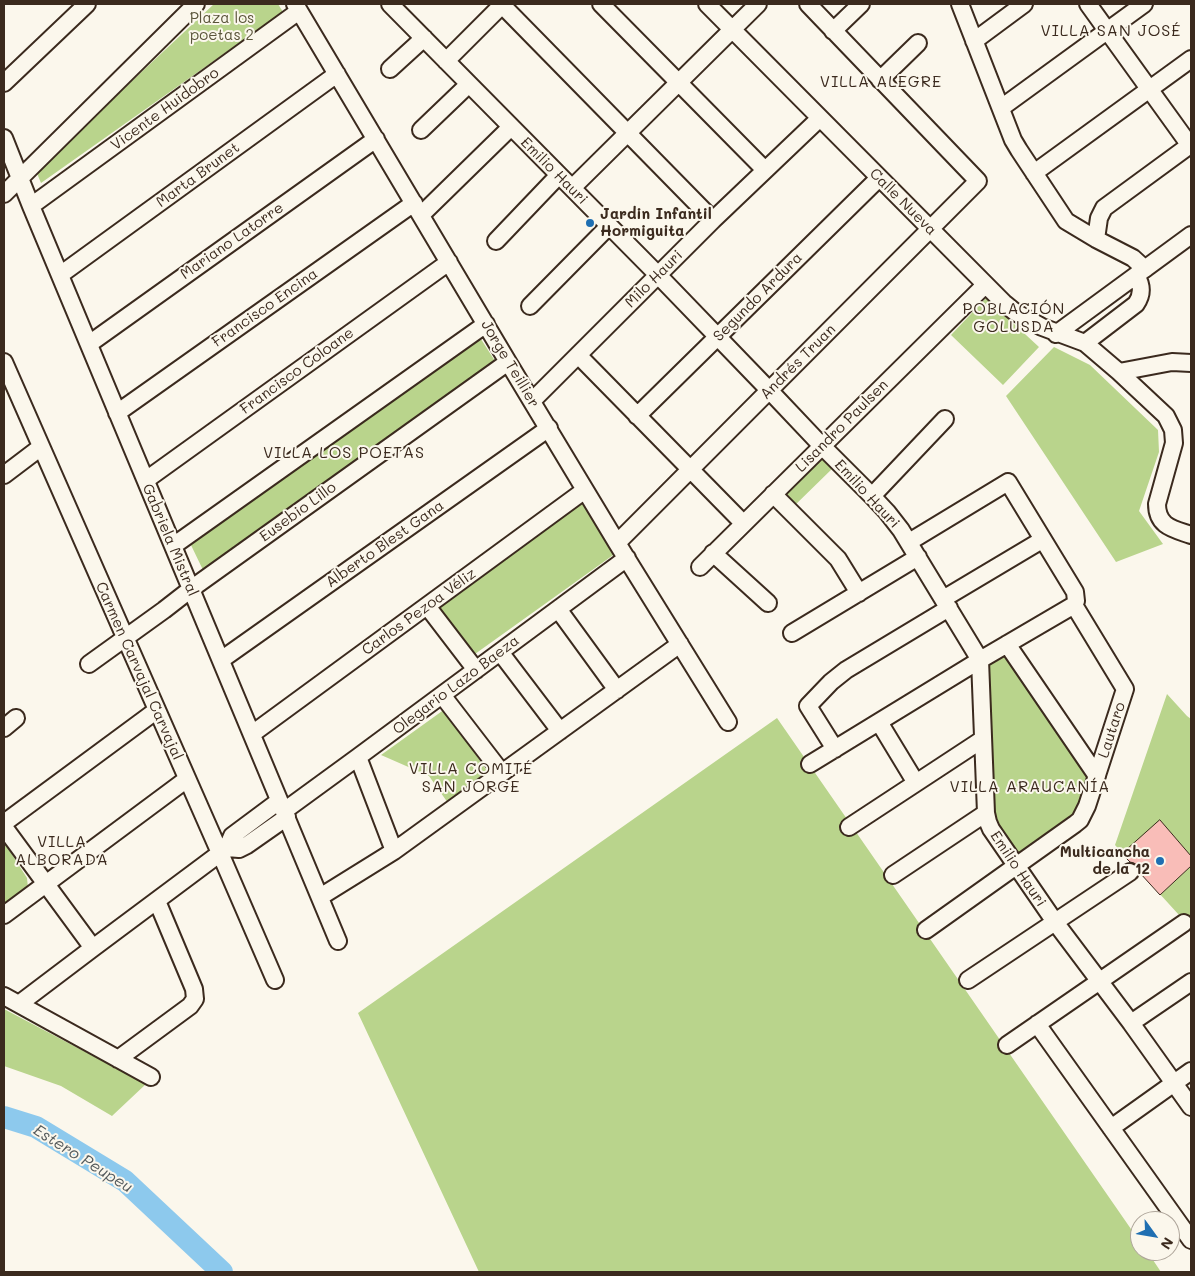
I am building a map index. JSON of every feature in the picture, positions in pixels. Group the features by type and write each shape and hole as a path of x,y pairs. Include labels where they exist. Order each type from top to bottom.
{"street":[{"path":"4,83 87,4"},
{"path":"4,194 196,4"},
{"name":"Emilio Hauri","path":"390,4 658,275 894,521 980,660 986,813 991,829 1055,922 1191,1107"},
{"path":"446,61 502,4 714,220"},
{"path":"601,4 765,170"},
{"name":"Calle Nueva","path":"707,4 1004,303 1035,324 1056,334 1085,343 1166,416 1173,430 1173,450 1157,504 1158,514 1164,524 1191,535"},
{"path":"572,188 678,81 758,4"},
{"path":"808,4 880,80 918,44"},
{"path":"833,31 861,4"},
{"path":"960,4 1013,140 1066,221 1133,258 1140,272 1141,295 1136,304 1085,343"},
{"path":"974,41 1024,4"},
{"path":"1088,4 1191,146 1104,208 1099,218 1096,239"},
{"path":"1001,108 1144,4"},
{"name":"Jorge Teillier","path":"297,8 585,490 728,722"},
{"name":"Vicente Huidobro","path":"31,206 297,8"},
{"path":"390,70 424,38"},
{"path":"1034,173 1191,59"},
{"name":"Marta Brunet","path":"60,275 337,74"},
{"name":"Andrés Truan","path":"617,543 978,181 880,80"},
{"path":"421,130 469,84"},
{"name":"Milo Hauri","path":"532,401 658,275 820,118"},
{"name":"Francisco Encina","path":"117,413 417,209 512,127"},
{"name":"Gabriela Mistral","path":"4,138 88,344 338,941"},
{"name":"Mariano Latorre","path":"88,344 376,139"},
{"path":"496,241 559,175"},
{"name":"Segundo Ardura","path":"637,416 879,178"},
{"path":"530,306 609,226"},
{"path":"1056,334 1191,235"},
{"name":"Francisco Coloane","path":"146,480 449,262"},
{"name":"Lisandro Paulsen","path":"700,568 743,523 985,284"},
{"path":"173,546 486,324"},
{"path":"578,355 743,523"},
{"name":"Eusebio Lillo","path":"89,664 508,362"},
{"path":"1119,372 1172,362 1191,363"},
{"name":"Carmen Carvajal Carvajal","path":"6,373 41,447 187,779 224,851 275,980"},
{"path":"872,496 945,419"},
{"name":"Alberto Blest Gana","path":"221,660 549,428"},
{"path":"4,475 41,447"},
{"name":"Lautaro","path":"908,542 1008,482 1075,592 1076,601 1074,605 1125,688 1087,806 1080,820 926,930"},
{"name":"Carlos Pezoa Véliz","path":"252,734 585,490"},
{"path":"773,494 838,558 859,593"},
{"path":"835,750 808,706 831,682 846,670 1042,540"},
{"path":"713,553 768,603"},
{"path":"792,633 918,557"},
{"name":"Olegario Lazo Baeza","path":"19,1004 224,851 232,836 240,829 283,810 358,757 627,558"},
{"path":"810,764 1074,605"},
{"path":"427,606 476,670"},
{"path":"558,609 617,690"},
{"path":"320,898 394,851 680,644"},
{"path":"1008,644 1097,776"},
{"path":"500,652 560,731"},
{"path":"442,695 502,773"},
{"path":"93,948 4,825 157,710"},
{"path":"879,722 916,783"},
{"path":"849,826 983,739"},
{"path":"358,757 394,851"},
{"path":"4,915 187,779"},
{"path":"893,875 986,813"},
{"path":"968,980 1130,872"},
{"path":"118,1058 190,1006 195,999 194,989 157,901"},
{"path":"1007,1045 1184,923"},
{"path":"1131,1023 1191,982"},
{"path":"4,996 151,1077"},
{"path":"1037,1024 1191,1240"},
{"path":"1111,1128 1191,1071"}],"green space":[{"name":"Plaza los poetas 2","path":"214,4 278,4 283,12 41,183 36,171"},
{"path":"986,298 1039,347 1003,385 951,335"},
{"path":"479,336 495,361 203,570 190,543"},
{"path":"1054,347 1090,365 1158,430 1159,452 1139,511 1163,544 1116,562 1006,396"},
{"path":"821,452 835,466 791,509 777,495"},
{"path":"583,497 616,553 475,654 433,601"},
{"name":"VILLA ARAUCANÍA","path":"1007,646 1095,776 1084,808 1017,863 993,829 982,661"},
{"path":"1167,694 1191,719 1190,927 1115,845"},
{"path":"445,709 487,771 448,803 429,776 381,755"},
{"path":"777,718 1130,1228 1130,1261 1154,1261 1161,1272 479,1272 358,1013"},
{"path":"4,842 27,878 28,888 4,907"},
{"path":"4,1009 146,1084 112,1116 61,1086 4,1066"}],"building":[{"name":"Multicancha de la 12","path":"1160,820 1191,856 1191,866 1160,895 1140,873 1138,866 1130,862 1122,854"}],"waterway":[{"name":"Estero Peupeu","path":"4,1117 36,1127 125,1181 222,1272"}],"place":[{"name":"Jardin Infantil Hormiguita","path":"590,223"},
{"name":"Multicancha de la 12","path":"1160,861"}],"district":[{"name":"VILLA SAN JOSÉ","path":"1111,31"},
{"name":"VILLA ALEGRE","path":"881,82"},
{"name":"POBLACIÓN GOLUSDA","path":"1014,318"},
{"name":"VILLA LOS POETAS","path":"344,453"},
{"name":"VILLA COMITÉ SAN JORGE","path":"471,778"},
{"name":"VILLA ARAUCANÍA","path":"1030,787"},
{"name":"VILLA ALBORADA","path":"62,851"}]}
